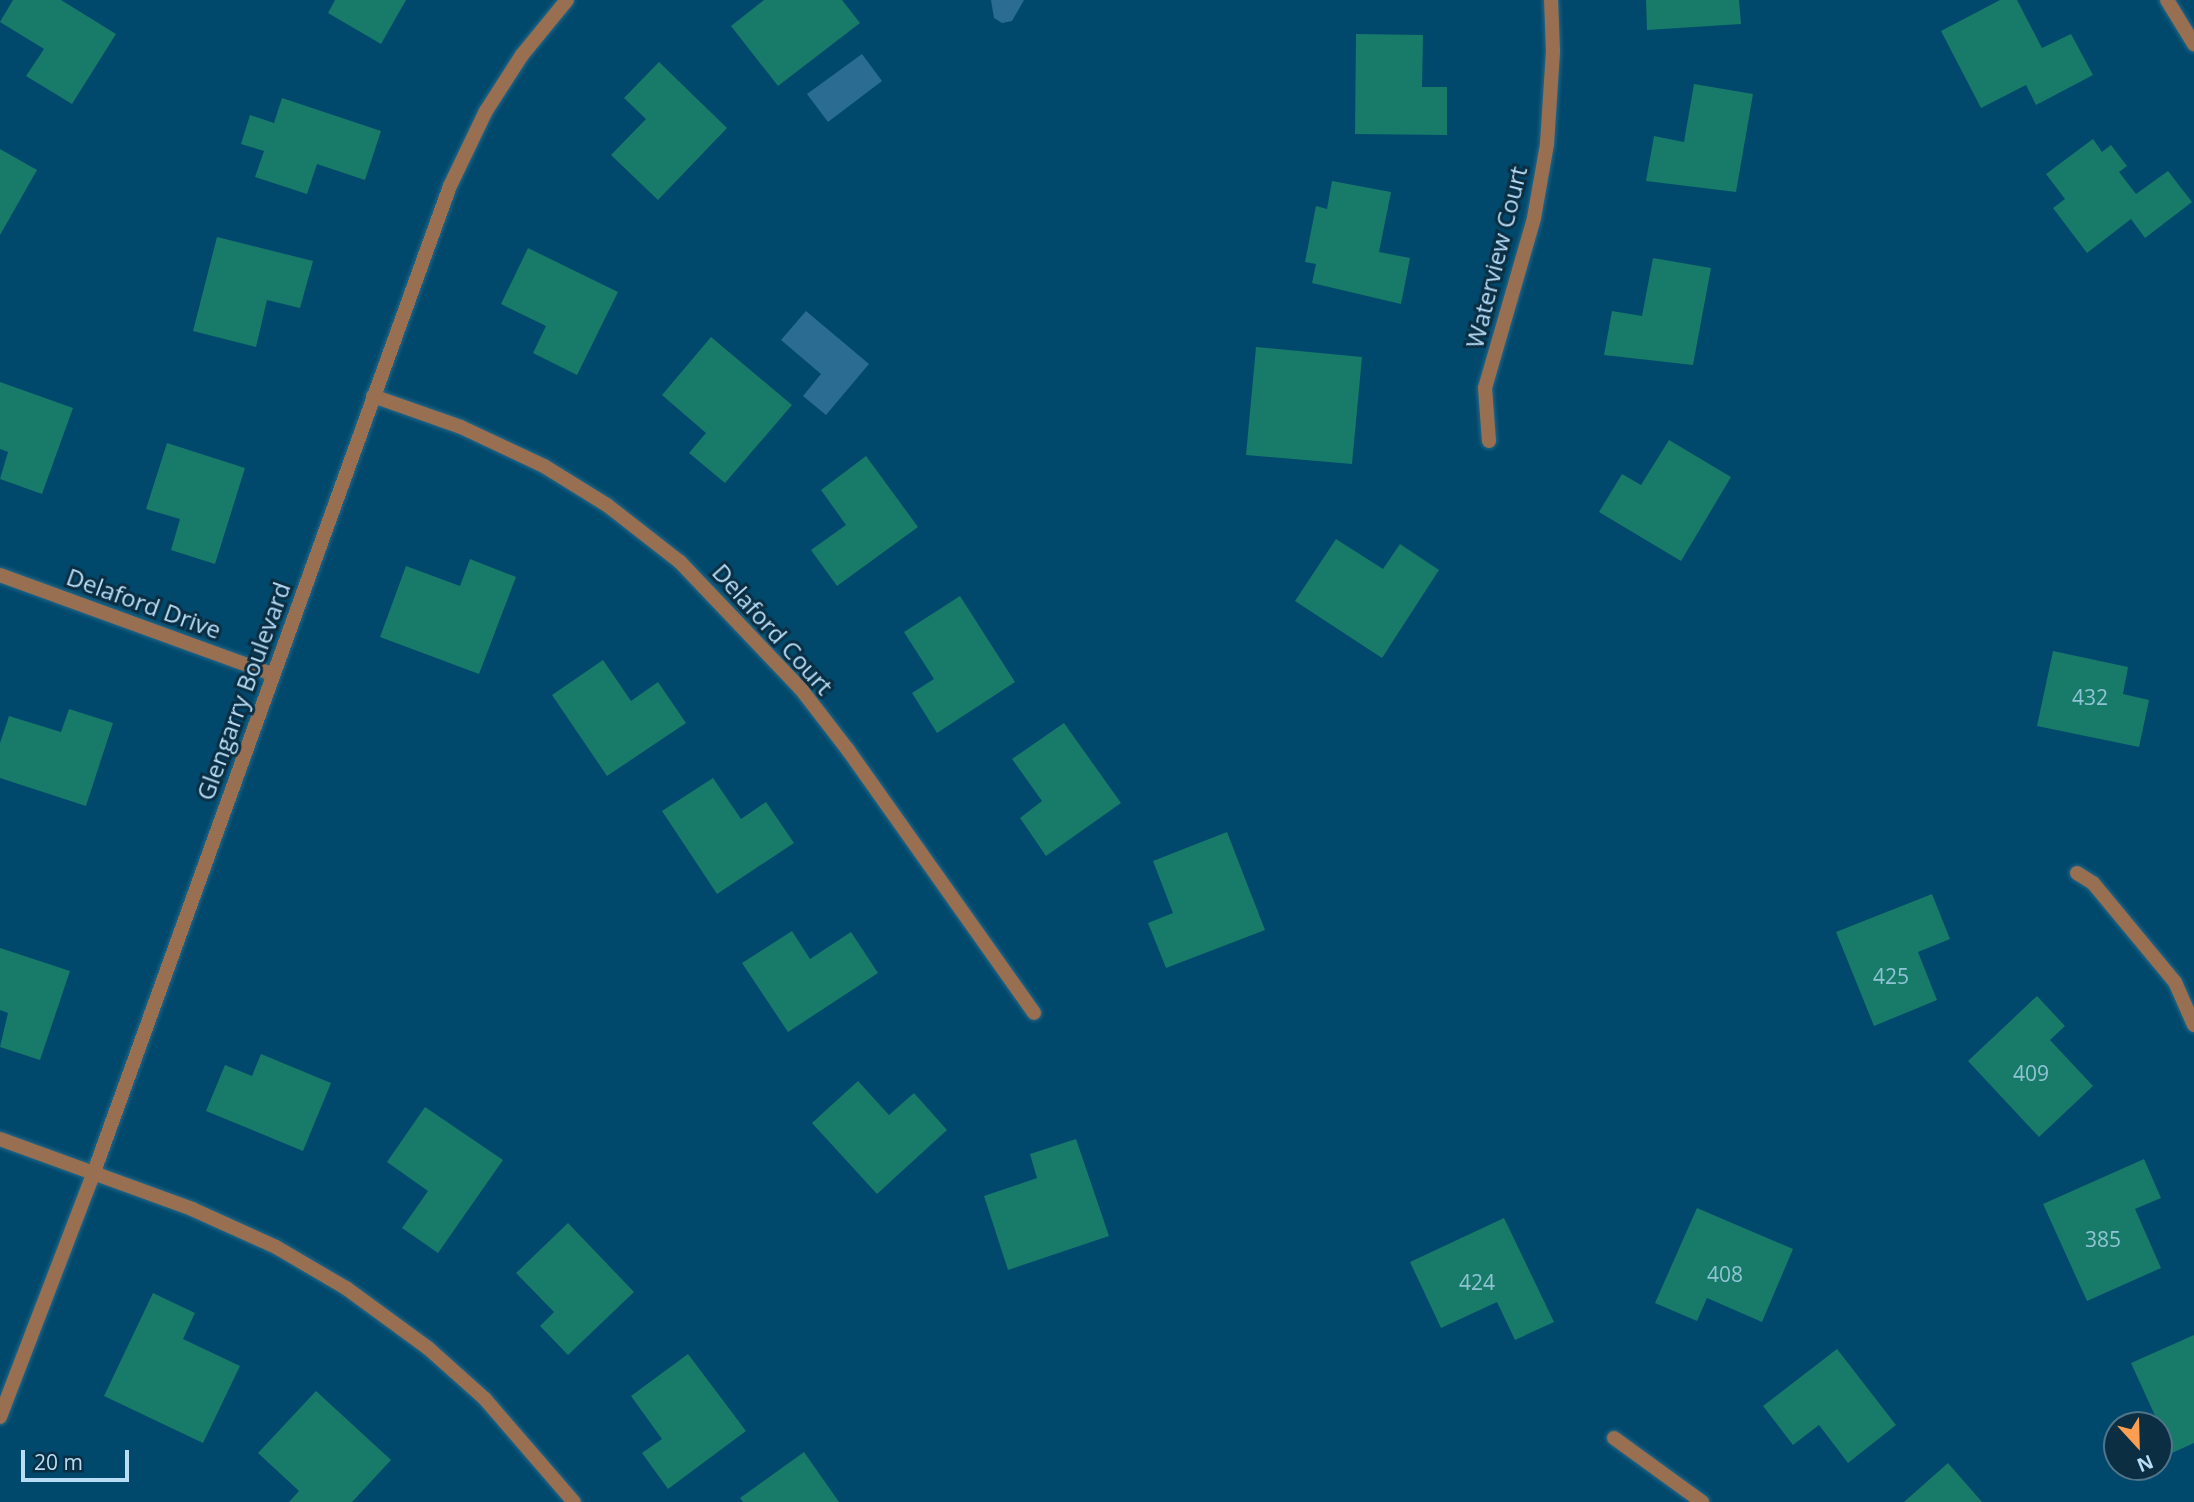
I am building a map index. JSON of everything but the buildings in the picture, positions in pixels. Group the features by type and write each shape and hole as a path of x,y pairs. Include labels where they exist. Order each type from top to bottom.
{"street":[{"name":"Glengarry Boulevard","path":"0,1417 94,1172 450,186 486,111 522,55 567,0"},
{"name":"Waterview Court","path":"1489,441 1485,388 1534,218 1547,144 1553,51 1551,0"},
{"path":"2167,0 2194,44"},
{"name":"Delaford Court","path":"373,396 461,426 544,466 607,505 680,562 784,670 848,750 1034,1013"},
{"name":"Delaford Drive","path":"0,575 272,674"},
{"path":"2077,873 2093,883 2175,982 2194,1025"},
{"path":"0,1139 94,1172 276,1247 346,1288 428,1348 485,1399 574,1502"},
{"path":"1614,1438 1702,1502"}],"water":[{"path":"991,0 1024,0 1012,21 1002,23 994,18"},
{"path":"862,54 882,81 828,122 807,94"},
{"path":"806,311 869,364 826,415 803,396 821,374 781,340"}]}
